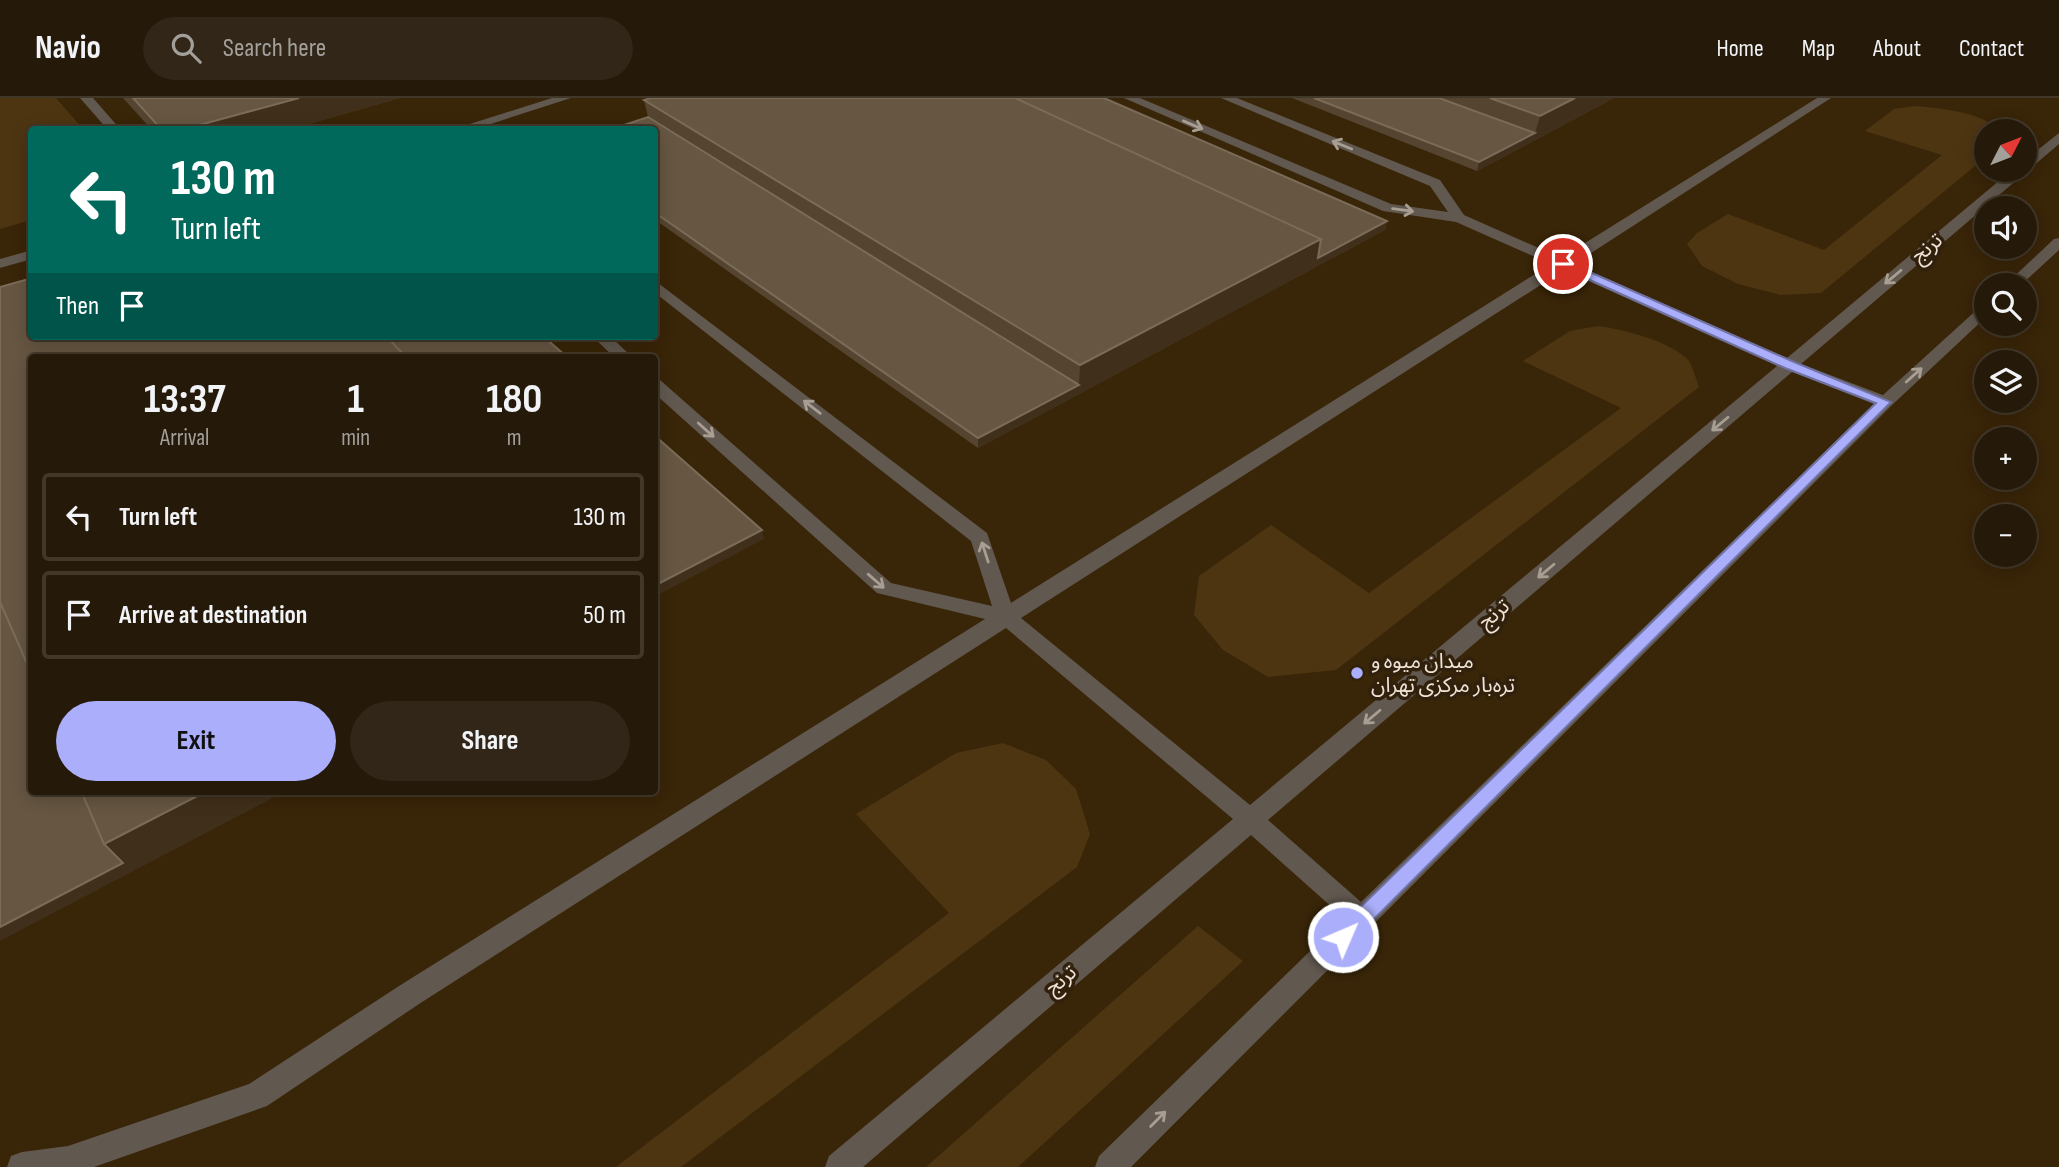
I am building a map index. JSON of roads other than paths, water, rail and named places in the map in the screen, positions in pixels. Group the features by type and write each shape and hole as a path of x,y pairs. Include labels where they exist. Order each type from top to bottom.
{"lane":[{"path":"86,98 111,126"},
{"path":"470,126 565,98"},
{"path":"1130,98 1388,208 1459,218 1789,365 1885,402"},
{"path":"1227,98 1435,183 1459,218"},
{"path":"22,1167 68,1161 257,1096 409,995 1825,98"},
{"path":"2037,156 2059,137"},
{"name":"ترنج","path":"840,1167 2006,182"},
{"path":"2025,273 2059,243"},
{"path":"0,264 28,255"},
{"path":"658,287 980,538 1006,617"},
{"path":"1110,1167 1885,402 1974,320"},
{"path":"605,340 621,354"},
{"path":"658,388 884,588 1006,617 1251,820 1362,918"}],"place":[{"name":"میدان میوه و تره‌بار مرکزی تهران","path":"1357,673"}]}
